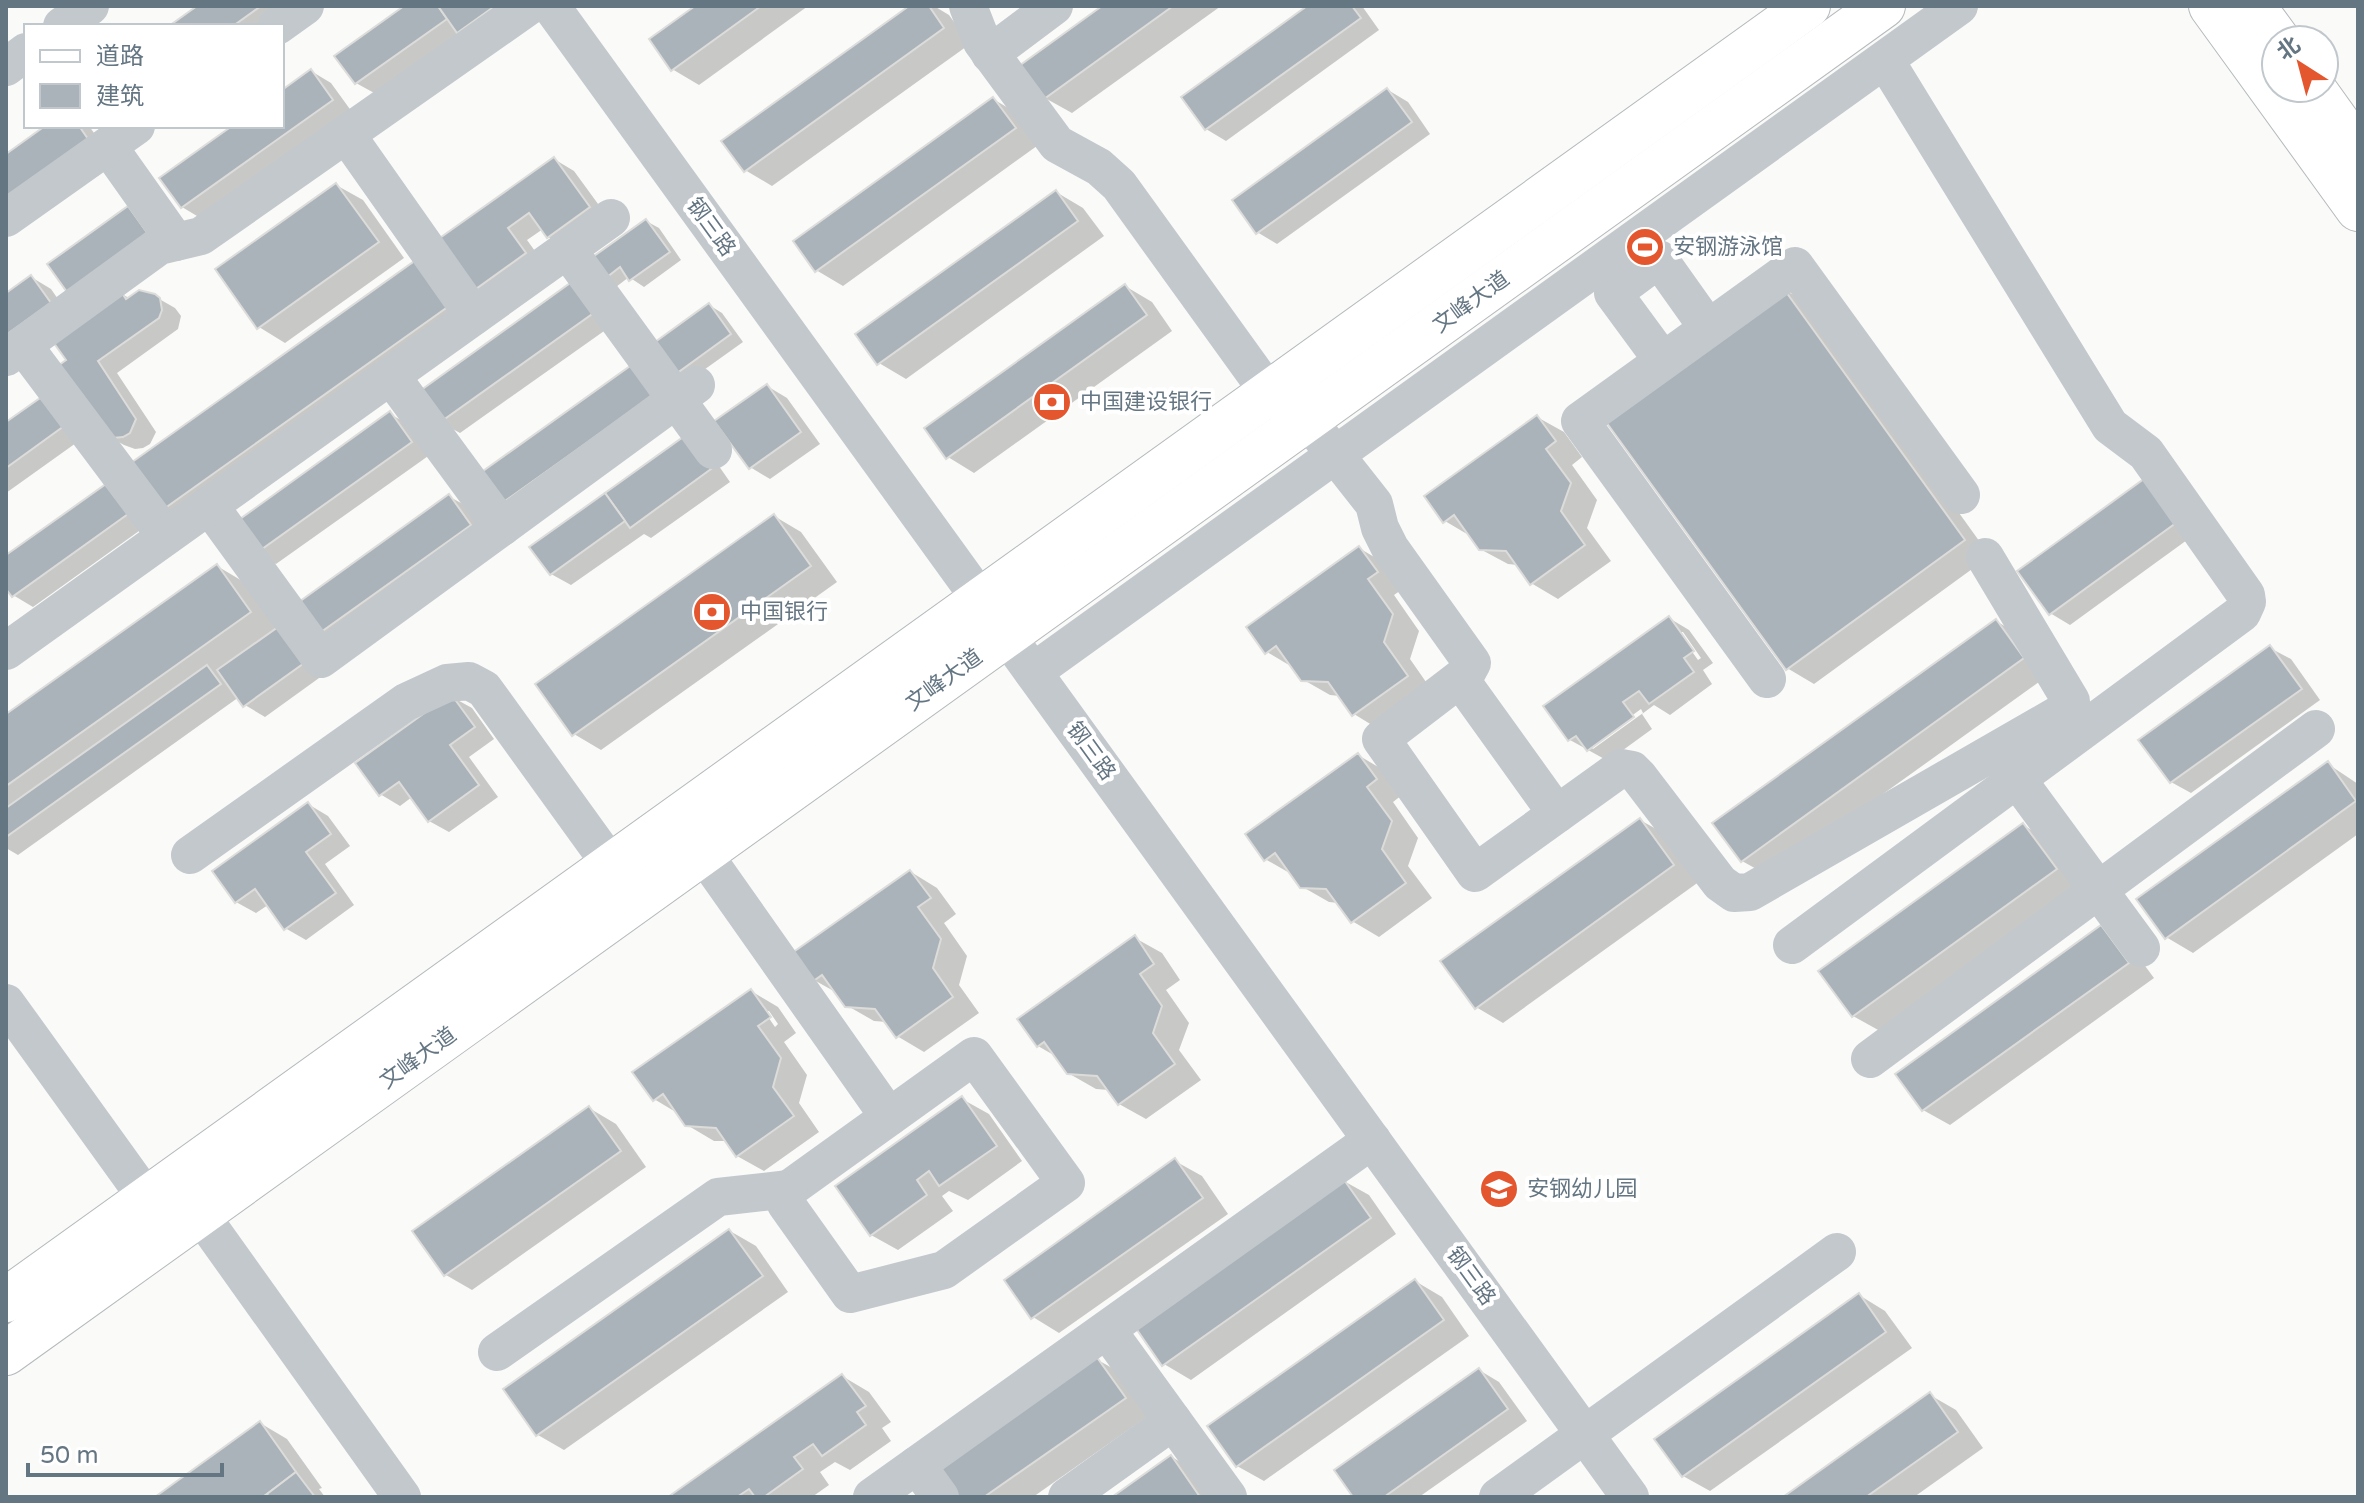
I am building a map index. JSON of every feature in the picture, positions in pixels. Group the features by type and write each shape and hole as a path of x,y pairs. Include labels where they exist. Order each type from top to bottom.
{"main road":[{"name":"文峰大道","path":"6,1300 1808,6"},
{"name":"文峰大道","path":"6,1353 1883,6"},
{"path":"2211,6 2358,209"},
{"path":"2253,6 2266,24"},
{"path":"2324,104 2358,151"}],"street":[{"path":"65,24 90,6"},
{"path":"280,24 305,6"},
{"path":"166,536 14,351 159,246 201,236 529,6"},
{"name":"钢三路","path":"551,6 1630,1497"},
{"path":"968,6 982,42 1057,144 1099,167 1119,185 1269,393"},
{"path":"990,54 1054,6"},
{"path":"1033,672 1335,454 1626,264 1885,60 1959,6"},
{"path":"6,67 24,54"},
{"path":"1792,945 2242,613 2247,602 2246,595 2146,453 2110,426 1885,60"},
{"path":"346,134 474,316"},
{"path":"6,218 122,136 176,242"},
{"path":"1591,216 1626,264"},
{"path":"11,636 166,536 611,218"},
{"path":"567,249 686,392 713,450"},
{"path":"1626,264 1659,259 1708,328"},
{"path":"1626,264 1613,293 1663,361"},
{"path":"1767,679 1580,421 1795,266 1961,495"},
{"path":"391,376 502,527"},
{"path":"209,505 321,659 686,392"},
{"path":"1307,419 1374,504 1380,528 1390,548 1472,663 1466,674 1381,739 1475,873 1621,768 1632,770 1720,883 1734,893 1750,892 2063,712 2071,701 1985,557"},
{"path":"1460,679 1557,814"},
{"path":"190,855 406,702 447,683 469,681 484,689 611,865"},
{"path":"1870,1059 2316,729"},
{"path":"2017,779 2141,948"},
{"path":"703,853 889,1117"},
{"path":"6,1003 147,1199 186,1224 402,1497"},
{"path":"497,1352 718,1197 789,1189 974,1056 1066,1183 944,1270 850,1294 786,1204 789,1189"},
{"path":"872,1497 1372,1140"},
{"path":"1498,1497 1837,1252"},
{"path":"1107,1330 1228,1497"},
{"path":"1067,1497 1173,1421"},
{"path":"917,1465 940,1497"}],"building":[{"path":"197,6 261,6 236,24 172,24"},
{"path":"404,6 438,6 447,19 355,84 334,56"},
{"path":"438,6 491,6 492,8 457,33"},
{"path":"695,6 761,6 671,71 649,39"},
{"path":"909,6 929,6 944,28 744,172 721,141"},
{"path":"1102,6 1173,6 1044,99 1019,66"},
{"path":"1307,6 1352,6 1361,18 1205,130 1181,97"},
{"path":"311,69 333,100 181,208 159,178 229,128 284,128 284,89"},
{"path":"1387,88 1412,122 1256,234 1232,200"},
{"path":"993,97 1016,128 815,272 793,241"},
{"path":"42,128 80,128 88,139 6,198 6,154"},
{"path":"554,157 590,207 547,238 529,213 508,228 526,253 473,291 437,240"},
{"path":"336,183 379,242 257,329 215,269"},
{"path":"1056,190 1078,221 877,365 855,334"},
{"path":"128,206 148,234 67,292 47,264"},
{"path":"646,219 670,252 629,281 620,267 602,281 587,261"},
{"path":"416,260 449,306 161,511 128,465"},
{"path":"31,275 51,303 6,335 6,293"},
{"path":"573,281 595,312 439,423 417,393"},
{"path":"1125,284 1147,315 946,459 924,428"},
{"path":"1781,285 1965,540 1786,670 1601,415"},
{"path":"120,290 126,299 139,290 155,294 160,298 162,310 159,318 98,361 136,419 130,433 113,438 55,368 66,360 51,339"},
{"path":"709,303 731,334 673,376 651,345"},
{"path":"633,364 654,395 498,506 476,476"},
{"path":"767,384 801,432 749,469 714,421"},
{"path":"43,396 64,426 6,468 6,422"},
{"path":"390,411 412,442 255,554 233,524"},
{"path":"1537,415 1556,441 1546,449 1571,483 1561,511 1585,545 1530,585 1506,551 1479,550 1454,515 1443,523 1424,496"},
{"path":"686,435 711,469 630,528 605,493"},
{"path":"2148,476 2180,520 2049,615 2017,571"},
{"path":"106,484 128,514 12,597 6,589 6,555"},
{"path":"605,493 625,521 550,575 529,547"},
{"path":"449,494 471,525 314,637 292,607"},
{"path":"774,514 811,566 572,736 535,684"},
{"path":"1359,546 1378,572 1368,579 1393,614 1384,642 1408,676 1352,716 1328,682 1301,681 1276,646 1265,654 1246,627"},
{"path":"217,564 251,612 6,786 6,714"},
{"path":"1669,616 1694,651 1684,658 1694,672 1649,704 1639,691 1623,702 1634,717 1587,751 1576,736 1568,741 1543,706"},
{"path":"1996,619 2024,658 1741,862 1712,823"},
{"path":"281,625 307,661 243,707 217,670"},
{"path":"2270,645 2302,689 2170,783 2138,740"},
{"path":"207,665 221,684 6,837 6,808"},
{"path":"451,694 475,727 450,745 479,785 428,822 399,782 379,796 355,763"},
{"path":"1358,753 1377,779 1367,787 1392,821 1382,849 1406,883 1351,923 1326,889 1300,888 1275,853 1264,861 1245,834"},
{"path":"2328,761 2356,801 2165,939 2136,899"},
{"path":"308,802 331,834 306,852 336,893 284,930 255,889 235,903 212,871"},
{"path":"1640,818 1674,865 1475,1009 1440,961"},
{"path":"2023,823 2057,869 1852,1017 1818,971"},
{"path":"910,870 931,898 918,907 941,939 933,968 953,997 896,1038 875,1009 845,1007 822,975 812,982 792,953"},
{"path":"2101,925 2129,963 1922,1111 1895,1074"},
{"path":"1135,935 1154,964 1140,974 1162,1006 1153,1033 1175,1064 1118,1105 1097,1076 1067,1074 1044,1042 1037,1047 1017,1019"},
{"path":"751,989 771,1017 758,1026 781,1058 773,1087 794,1116 736,1157 716,1128 685,1126 663,1094 653,1101 632,1072"},
{"path":"962,1096 997,1146 939,1186 929,1171 917,1180 927,1195 870,1236 835,1186"},
{"path":"589,1106 621,1151 444,1276 412,1231"},
{"path":"1175,1158 1203,1198 1031,1319 1004,1280"},
{"path":"1342,1177 1371,1218 1162,1366 1133,1324"},
{"path":"729,1229 763,1276 536,1436 503,1389"},
{"path":"1415,1279 1444,1320 1236,1467 1207,1426"},
{"path":"1859,1293 1886,1332 1682,1477 1654,1439"},
{"path":"1096,1356 1126,1398 984,1497 956,1497 936,1469"},
{"path":"1479,1368 1508,1409 1384,1497 1353,1497 1334,1470"},
{"path":"842,1374 866,1406 857,1412 866,1425 822,1456 813,1444 794,1457 803,1469 764,1497 755,1497 749,1489 737,1497 668,1497"},
{"path":"1930,1392 1958,1432 1866,1497 1783,1497"},
{"path":"260,1421 296,1472 267,1494 262,1497 155,1497"},
{"path":"1171,1455 1200,1497 1112,1497"},
{"path":"296,1472 315,1497 269,1497 267,1494"}],"place":[{"name":"安钢游泳馆","path":"1645,247"},
{"name":"中国建设银行","path":"1052,402"},
{"name":"中国银行","path":"712,612"},
{"name":"安钢幼儿园","path":"1499,1189"}]}
